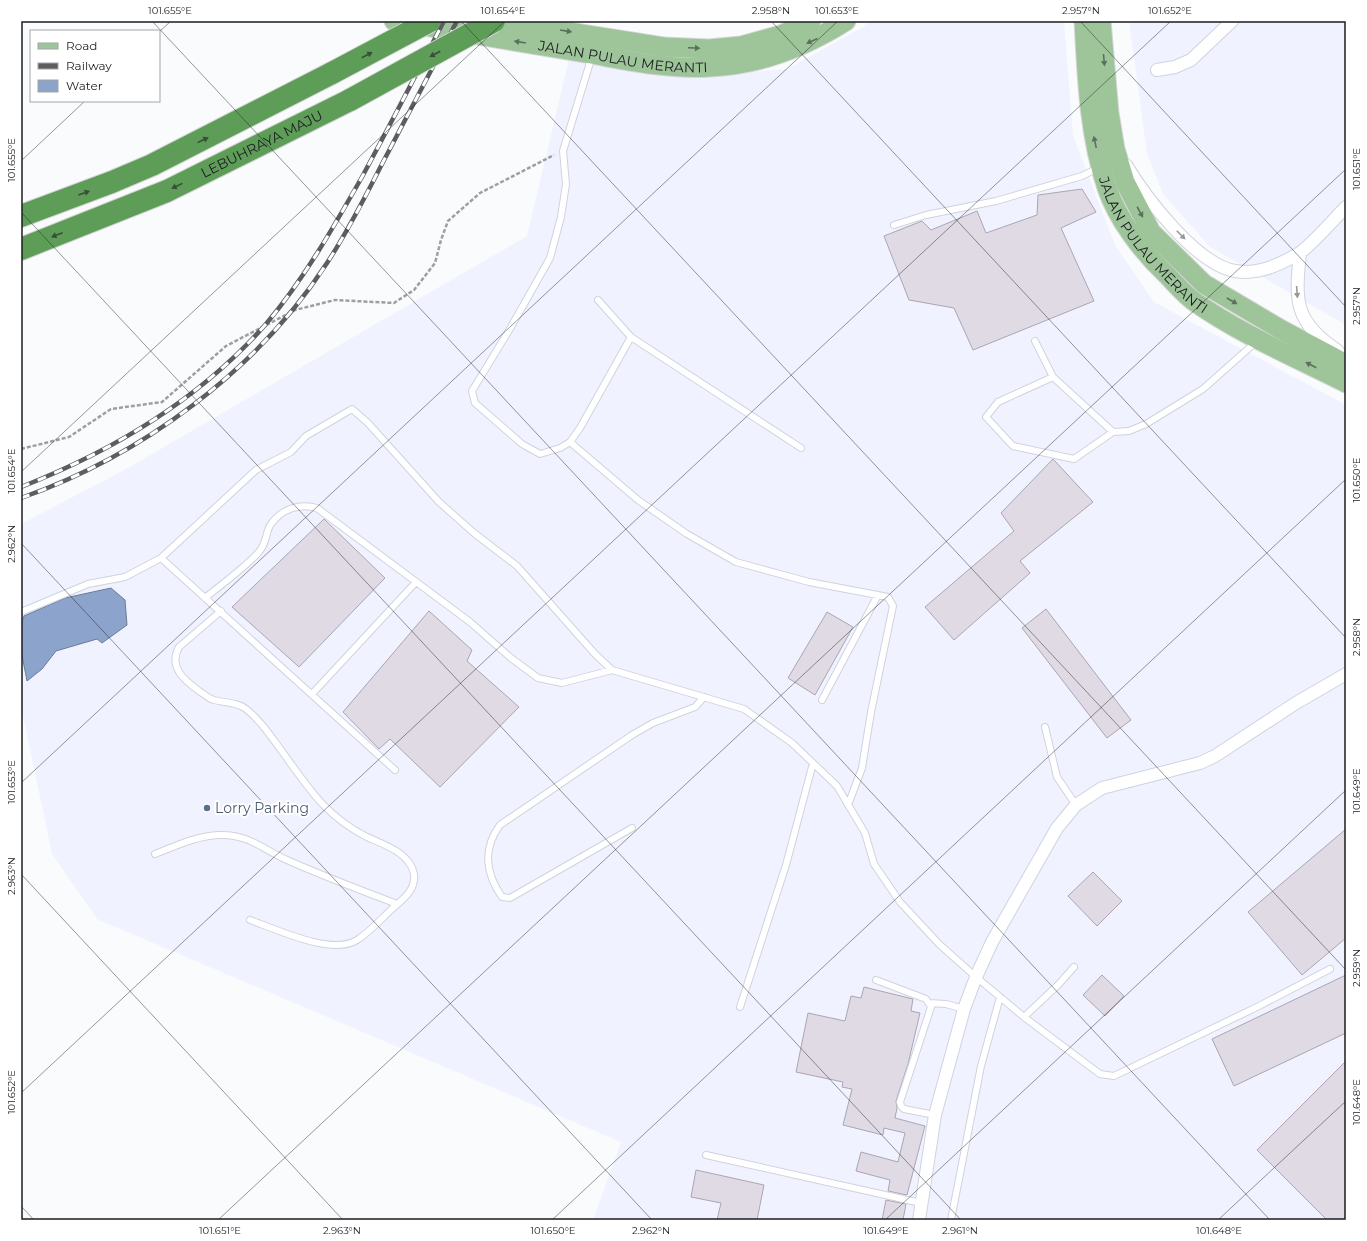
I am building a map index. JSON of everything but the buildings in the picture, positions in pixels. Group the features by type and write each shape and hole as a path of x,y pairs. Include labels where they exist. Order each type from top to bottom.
{"highway":[{"path":"21,216 112,182 152,165 430,21"},
{"name":"LEBUHRAYA MAJU","path":"21,249 167,191 350,100 494,21"}],"main road":[{"name":"JALAN PULAU MERANTI","path":"394,21 662,65 710,67 744,63 784,53 821,37 846,21"},
{"name":"JALAN PULAU MERANTI","path":"500,21 664,47 709,49 741,46 781,35 811,21"},
{"name":"JALAN PULAU MERANTI","path":"1084,21 1087,80 1094,134 1100,165 1107,189 1125,224 1151,260 1194,301 1258,340 1346,383"},
{"name":"JALAN PULAU MERANTI","path":"1101,21 1109,113 1115,149 1125,182 1151,232 1204,284 1280,329 1346,364"}],"street":[{"path":"1157,70 1175,67 1191,60 1232,21"},
{"path":"1115,149 1137,183 1165,219 1192,246 1214,263 1234,271 1255,272 1269,268 1300,253 1346,208"},
{"path":"1300,253 1296,286 1298,305 1306,322 1326,343 1346,356"},
{"path":"919,1220 935,1115 964,1009 976,977 992,942 1057,828 1076,806 1102,788 1180,770 1215,756 1296,703 1346,674"}],"lane":[{"path":"592,54 563,151 566,184 561,217 550,258 511,327 472,391 474,403 522,444 540,454 560,448 570,442 580,428 631,337"},
{"path":"894,225 926,215 996,201 1082,176 1090,173 1100,165"},
{"path":"598,300 631,337 801,448"},
{"path":"1053,376 998,402 986,416 1013,446 1074,460 1113,432 1129,431 1146,424 1203,389 1258,340"},
{"path":"1035,341 1053,376 1113,432"},
{"path":"21,612 88,584 125,577 162,558 256,470 291,452 306,436 352,409 368,423 439,502 474,533 517,566 595,654 612,670 744,709 792,742 837,786 865,833 874,864 900,902 939,944 976,977 1024,1017 1100,1074 1114,1076 1259,1006 1330,969"},
{"path":"570,442 638,500 687,534 736,562 809,582 888,597 893,606 871,712 862,768 848,805"},
{"path":"205,598 258,554 267,541 270,525 286,509 306,506 317,508 470,622 511,658 538,678 562,684 612,670"},
{"path":"162,558 395,770"},
{"path":"312,694 416,582"},
{"path":"822,700 878,595"},
{"path":"220,612 179,647 175,654 175,663 180,674 188,683 213,700 238,704 246,709 264,726 328,811 343,824 400,853 412,866 414,878 411,891 356,941 341,946 325,946 250,920"},
{"path":"632,828 510,898 502,897 497,890 487,859 488,846 500,825 632,735 653,723 695,707 704,697"},
{"path":"1044,728 1057,776 1076,806"},
{"path":"740,1007 786,865 813,763"},
{"path":"155,854 200,837 220,835 239,837 252,841 285,859 397,904"},
{"path":"1024,1017 1074,967"},
{"path":"876,980 926,998 929,1002 931,1007 900,1102 904,1109 935,1115"},
{"path":"951,1220 981,1066 1000,996"},
{"path":"929,1002 946,1004 964,1009"},
{"path":"706,1155 921,1202"}],"path":[{"path":"21,449 68,437 111,409 162,402 226,346 295,310 335,300 394,302 414,290 435,263 448,220 480,193 563,151"}],"shaded area":[{"path":"869,21 1064,21 1073,136 1115,245 1154,302 1346,405 1346,1220 593,1220 621,1142 97,919 52,854 21,706 21,524 128,468 527,236 569,59 695,75 787,69 863,27"},
{"path":"1129,21 1346,21 1346,325 1210,247 1163,194 1147,153"}],"water":[{"path":"111,588 125,600 127,625 102,643 97,639 56,651 42,669 27,681 20,640 21,623 24,616 65,598"}],"railway":[{"path":"21,487 89,457 153,420 184,399 213,376 266,324 293,289 340,215 362,177 444,21"},
{"path":"21,498 66,480 110,459 152,434 193,405 231,374 267,339 299,302 342,239 457,21"}],"place":[{"name":"Lorry Parking","path":"207,808"}]}
